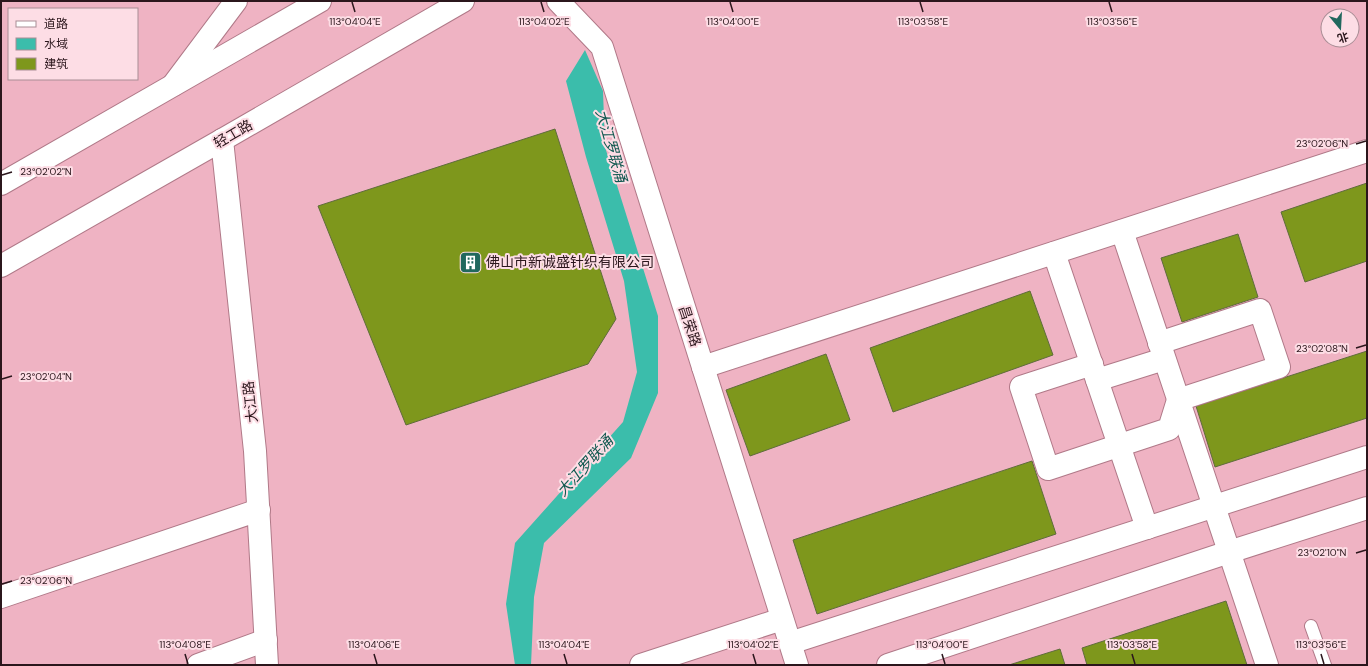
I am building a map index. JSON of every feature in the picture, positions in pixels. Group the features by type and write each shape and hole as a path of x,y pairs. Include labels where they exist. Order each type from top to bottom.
{"street":[{"path":"173,85 236,1"},
{"path":"1,184 320,1"},
{"name":"轻工路","path":"1,266 463,1"},
{"name":"昌荣路","path":"558,1 602,46 797,665"},
{"name":"大江路","path":"222,140 256,451 267,665"},
{"path":"703,367 1367,151"},
{"path":"1122,231 1266,665"},
{"path":"1054,253 1147,528"},
{"path":"1260,310 1278,367 1178,400 1169,429 1048,468 1021,387 1094,372 1162,351 1260,310"},
{"path":"790,643 1367,457"},
{"path":"888,665 1367,508"},
{"path":"1,597 259,510"},
{"path":"641,665 782,619"},
{"path":"198,665 266,640"}],"lane":[{"path":"1312,626 1325,665"}],"water":[{"name":"大江罗联涌","path":"585,50 603,91 605,147 658,316 658,393 631,458 544,543 534,597 531,665 515,665 506,604 515,543 623,422 637,372 624,281 586,157 566,81"}],"building":[{"name":"佛山市新诚盛针织有限公司","path":"555,129 616,319 588,364 406,425 318,206"},
{"path":"1367,183 1367,261 1305,282 1281,212"},
{"path":"1238,234 1258,297 1182,322 1161,258"},
{"path":"1030,291 1053,355 893,412 870,348"},
{"path":"1367,351 1367,418 1215,467 1196,406"},
{"path":"826,354 850,420 750,456 726,390"},
{"path":"1032,461 1056,534 817,614 793,540"},
{"path":"1226,601 1247,665 1087,665 1082,648"},
{"path":"1060,649 1065,665 1009,665"}],"place":[{"name":"佛山市新诚盛针织有限公司","path":"470,262"}]}
